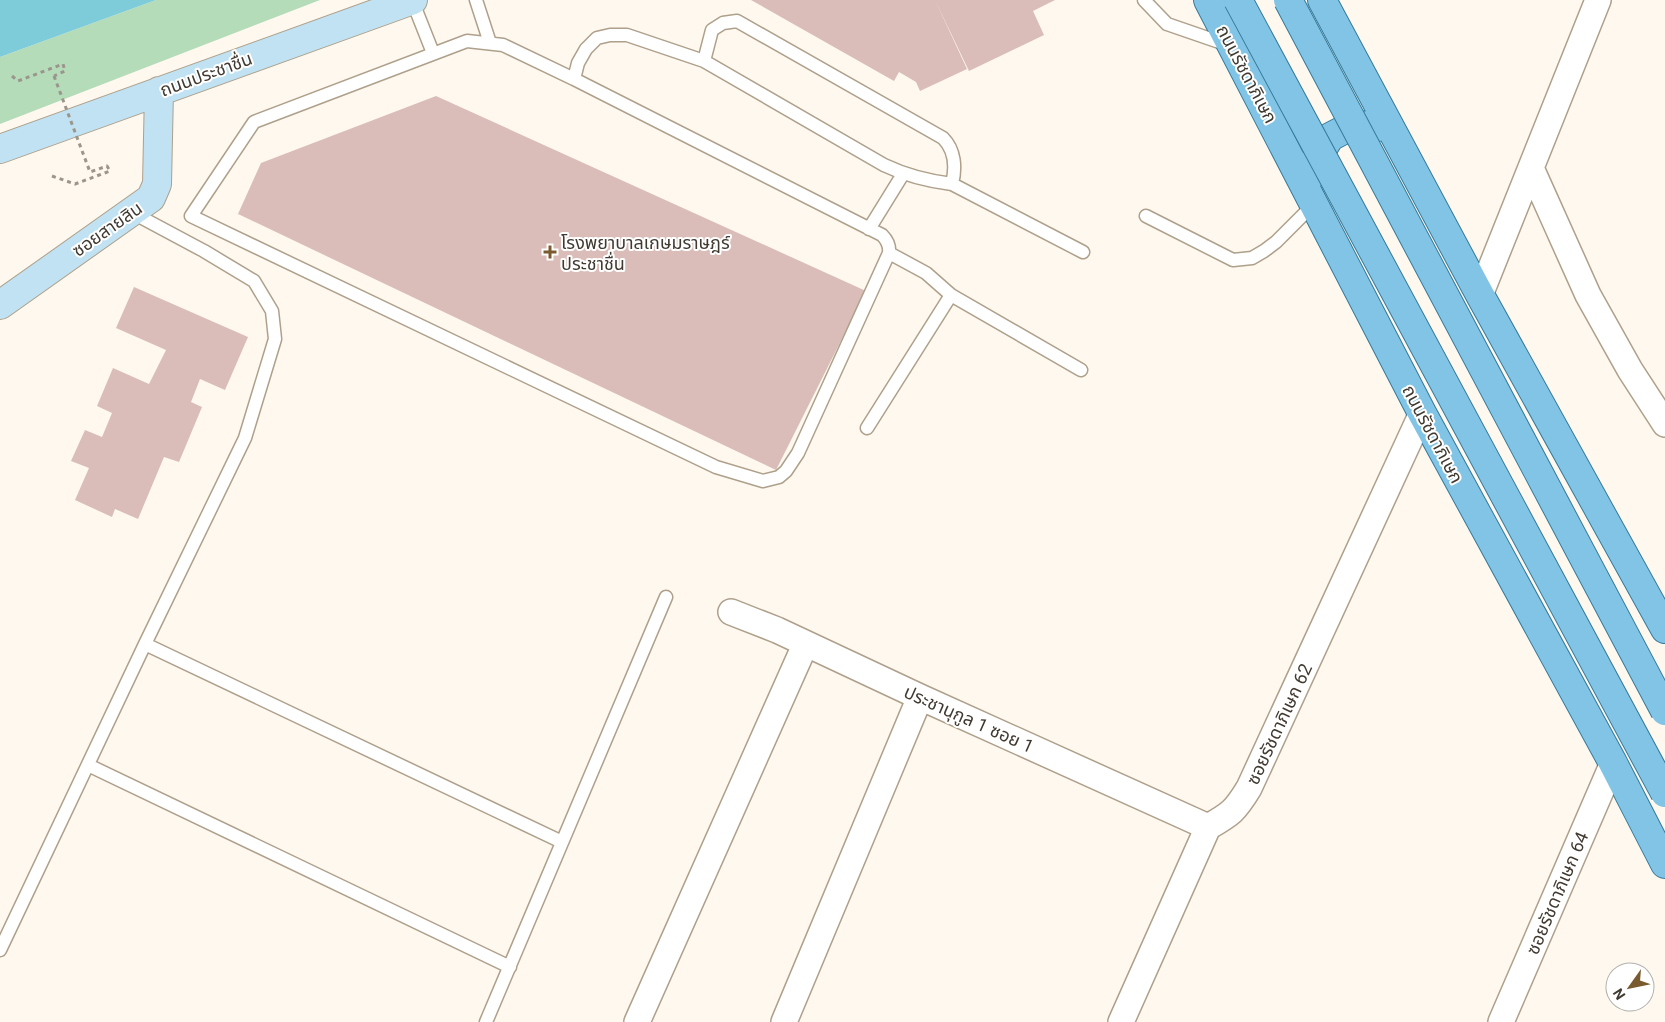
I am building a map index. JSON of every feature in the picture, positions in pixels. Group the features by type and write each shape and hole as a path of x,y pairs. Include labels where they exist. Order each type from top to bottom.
{"main road":[{"name":"ถนนประชาชื่น","path":"0,149 412,0"},
{"name":"ถนนรัชดาภิเษก","path":"1208,0 1422,413 1613,763 1665,864"},
{"name":"ถนนรัชดาภิเษก","path":"1238,0 1665,793"},
{"path":"1288,0 1665,711"},
{"path":"1322,0 1480,295 1665,627"},
{"name":"ซอยสายสิน","path":"0,304 151,198 157,184 159,91"},
{"path":"1313,202 1315,161 1330,137 1353,125 1377,126 1406,159"}],"street":[{"path":"1480,295 1598,0"},
{"path":"1531,168 1588,295 1630,370 1665,424"},
{"name":"ซอยรัชดาภิเษก 62","path":"1208,827 1228,815 1238,806 1249,788 1422,413"},
{"name":"ประชานุกูล 1 ซอย 1","path":"731,612 777,630 805,645 1208,827"},
{"path":"637,1022 805,645"},
{"path":"784,1022 920,697"},
{"name":"ซอยรัชดาภิเษก 64","path":"1501,1022 1613,763"},
{"path":"1121,1022 1208,827"}],"lane":[{"path":"412,0 433,54"},
{"path":"476,0 490,43"},
{"path":"1144,0 1167,24 1232,46"},
{"path":"704,61 712,30 723,23 736,21 943,138 949,144 953,158 955,174 952,184"},
{"path":"574,79 578,63 586,49 597,38 610,35 628,35 704,61 884,165 902,174 927,181 952,184 1083,252"},
{"path":"467,41 503,45 882,235 887,240 890,247 889,253 798,454 786,471 779,477 762,481 716,467 191,216 254,122 433,54 467,41"},
{"path":"869,229 902,174"},
{"path":"1146,216 1233,260 1252,258 1264,251 1276,242 1313,202"},
{"path":"0,950 245,438 275,339 272,311 254,281 204,250 130,212"},
{"path":"889,253 926,273 951,295 1081,370"},
{"path":"867,428 951,295"},
{"path":"486,1022 666,597"},
{"path":"146,644 562,842"},
{"path":"88,765 510,967"}],"path":[{"path":"12,76 18,81 63,64 65,71 54,76 90,172 107,166 110,171 75,184 52,176"}],"green space":[{"path":"156,0 320,0 0,124 0,57"}],"water":[{"path":"0,0 156,0 0,57"}],"building":[{"path":"751,0 935,0 967,69 920,91 916,82 899,72 894,81"},
{"path":"935,0 1055,0 1033,11 1044,35 969,71"},
{"name":"โรงพยาบาลเกษมราษฎร์ ประชาชื่น","path":"436,96 866,291 776,470 238,214 261,163"},
{"path":"134,287 248,337 225,390 200,379 191,402 202,407 179,462 164,457 138,519 115,509 112,517 75,500 89,468 71,461 85,430 102,437 112,413 97,406 113,368 149,384 166,350 116,328"}],"place":[{"name":"โรงพยาบาลเกษมราษฎร์ ประชาชื่น","path":"550,252"}]}
